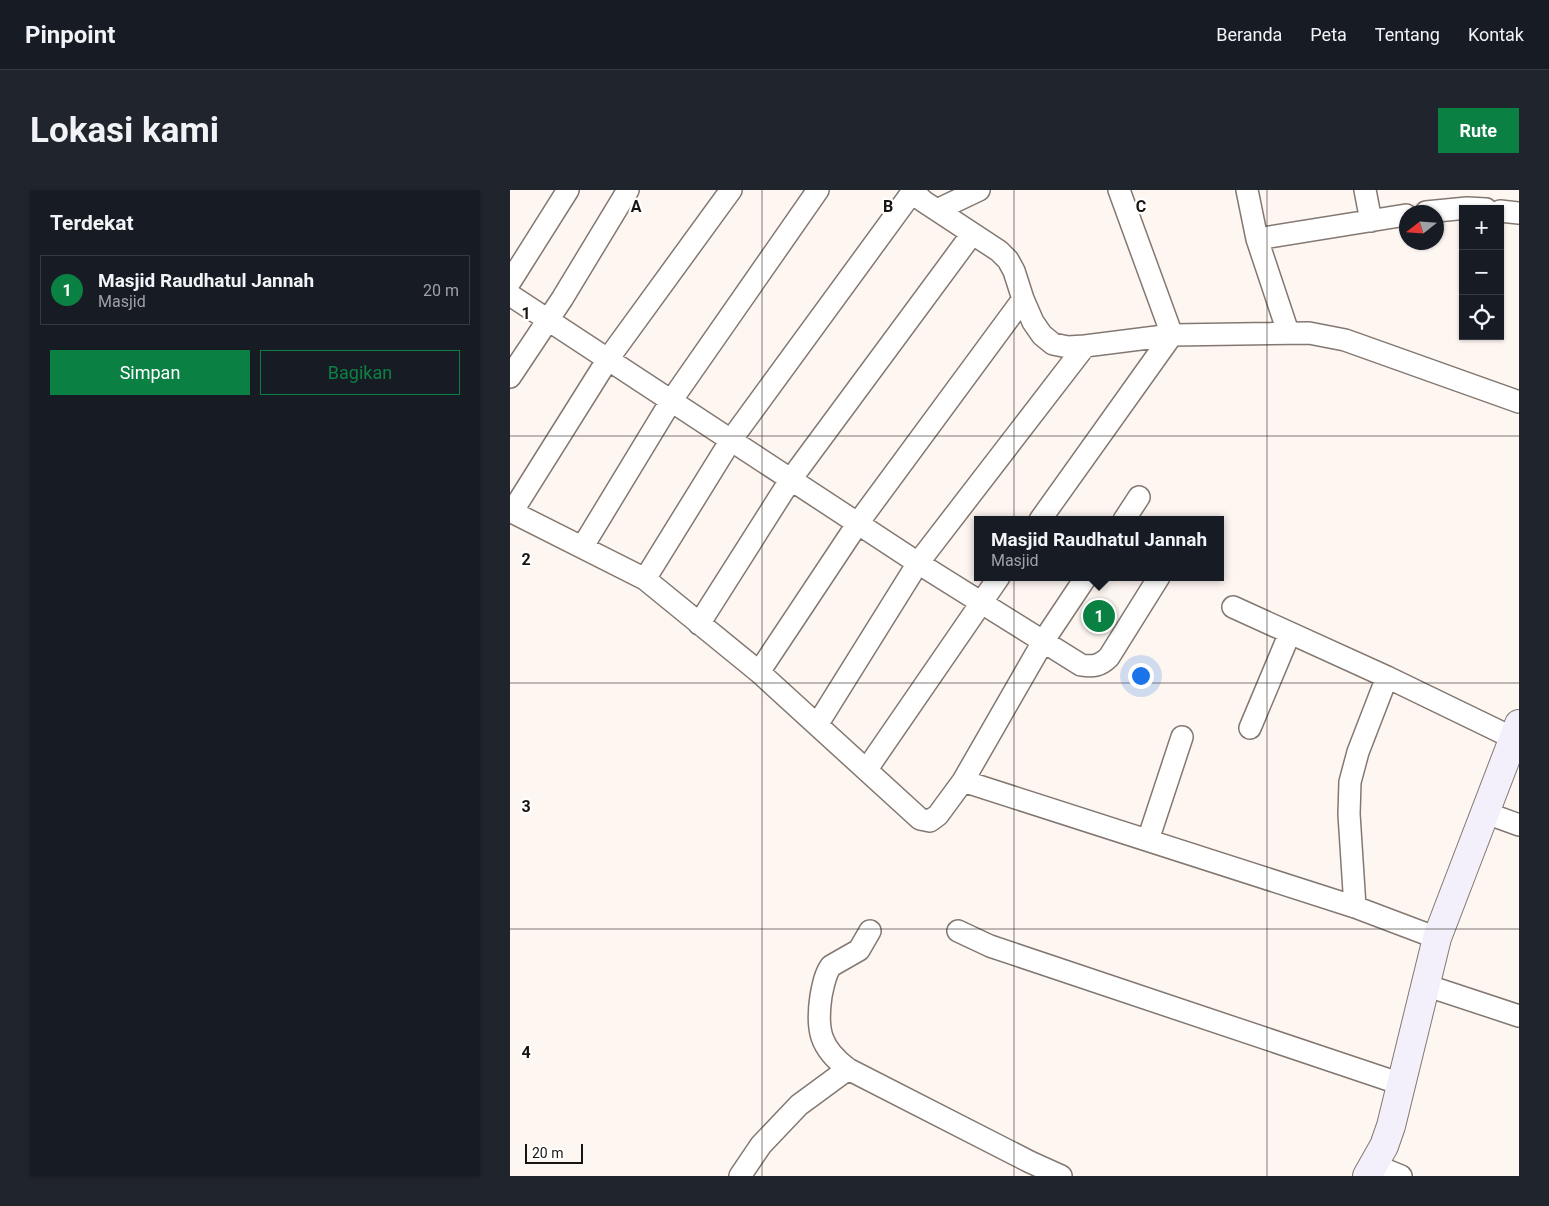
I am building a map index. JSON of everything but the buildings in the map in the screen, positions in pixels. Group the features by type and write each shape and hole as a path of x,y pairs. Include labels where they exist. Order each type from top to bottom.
{"street":[{"path":"510,282 568,190"},
{"path":"510,377 546,319 562,298 628,190"},
{"path":"730,190 608,360 511,511 645,579 759,672 868,769 920,819 930,821 938,816 963,781 1044,640 1083,581"},
{"path":"583,546 672,401 818,190"},
{"path":"936,210 979,190"},
{"path":"1119,190 1172,334"},
{"path":"1247,190 1257,239 1288,332"},
{"path":"1365,190 1371,221"},
{"path":"645,579 731,440 913,191 936,210 1008,260 1014,271 1023,298 1042,335 1053,344 1068,347 1085,346 1172,334 1288,332 1319,334 1345,340 1519,402"},
{"path":"1444,210 1459,209"},
{"path":"1504,211 1519,213"},
{"path":"1257,239 1399,216"},
{"path":"699,624 791,479 972,234"},
{"path":"510,295 918,563 1080,664 1090,667 1101,664 1109,656 1156,581"},
{"path":"759,672 858,523 1023,298"},
{"path":"1043,516 1172,334"},
{"path":"817,725 918,563 1085,346"},
{"path":"1127,516 1139,498"},
{"path":"868,769 996,581"},
{"path":"1233,607 1289,635 1387,678 1516,731 1486,813 1436,938 1386,1139 1370,1171 1401,1176"},
{"path":"1250,728 1289,635"},
{"path":"1355,907 1349,814 1350,782 1358,752 1387,678"},
{"path":"1148,840 1182,737"},
{"path":"963,781 1355,907 1436,938"},
{"path":"1486,813 1519,825"},
{"path":"870,931 859,950 831,966 823,988 820,1032 824,1044 835,1059 848,1069 1030,1162 1062,1176"},
{"path":"958,931 990,946 1401,1084"},
{"path":"1425,985 1519,1016"},
{"path":"740,1176 761,1145 799,1104 848,1069"}],"place":[{"name":"Masjid Raudhatul Jannah","path":"1099,616"}]}
